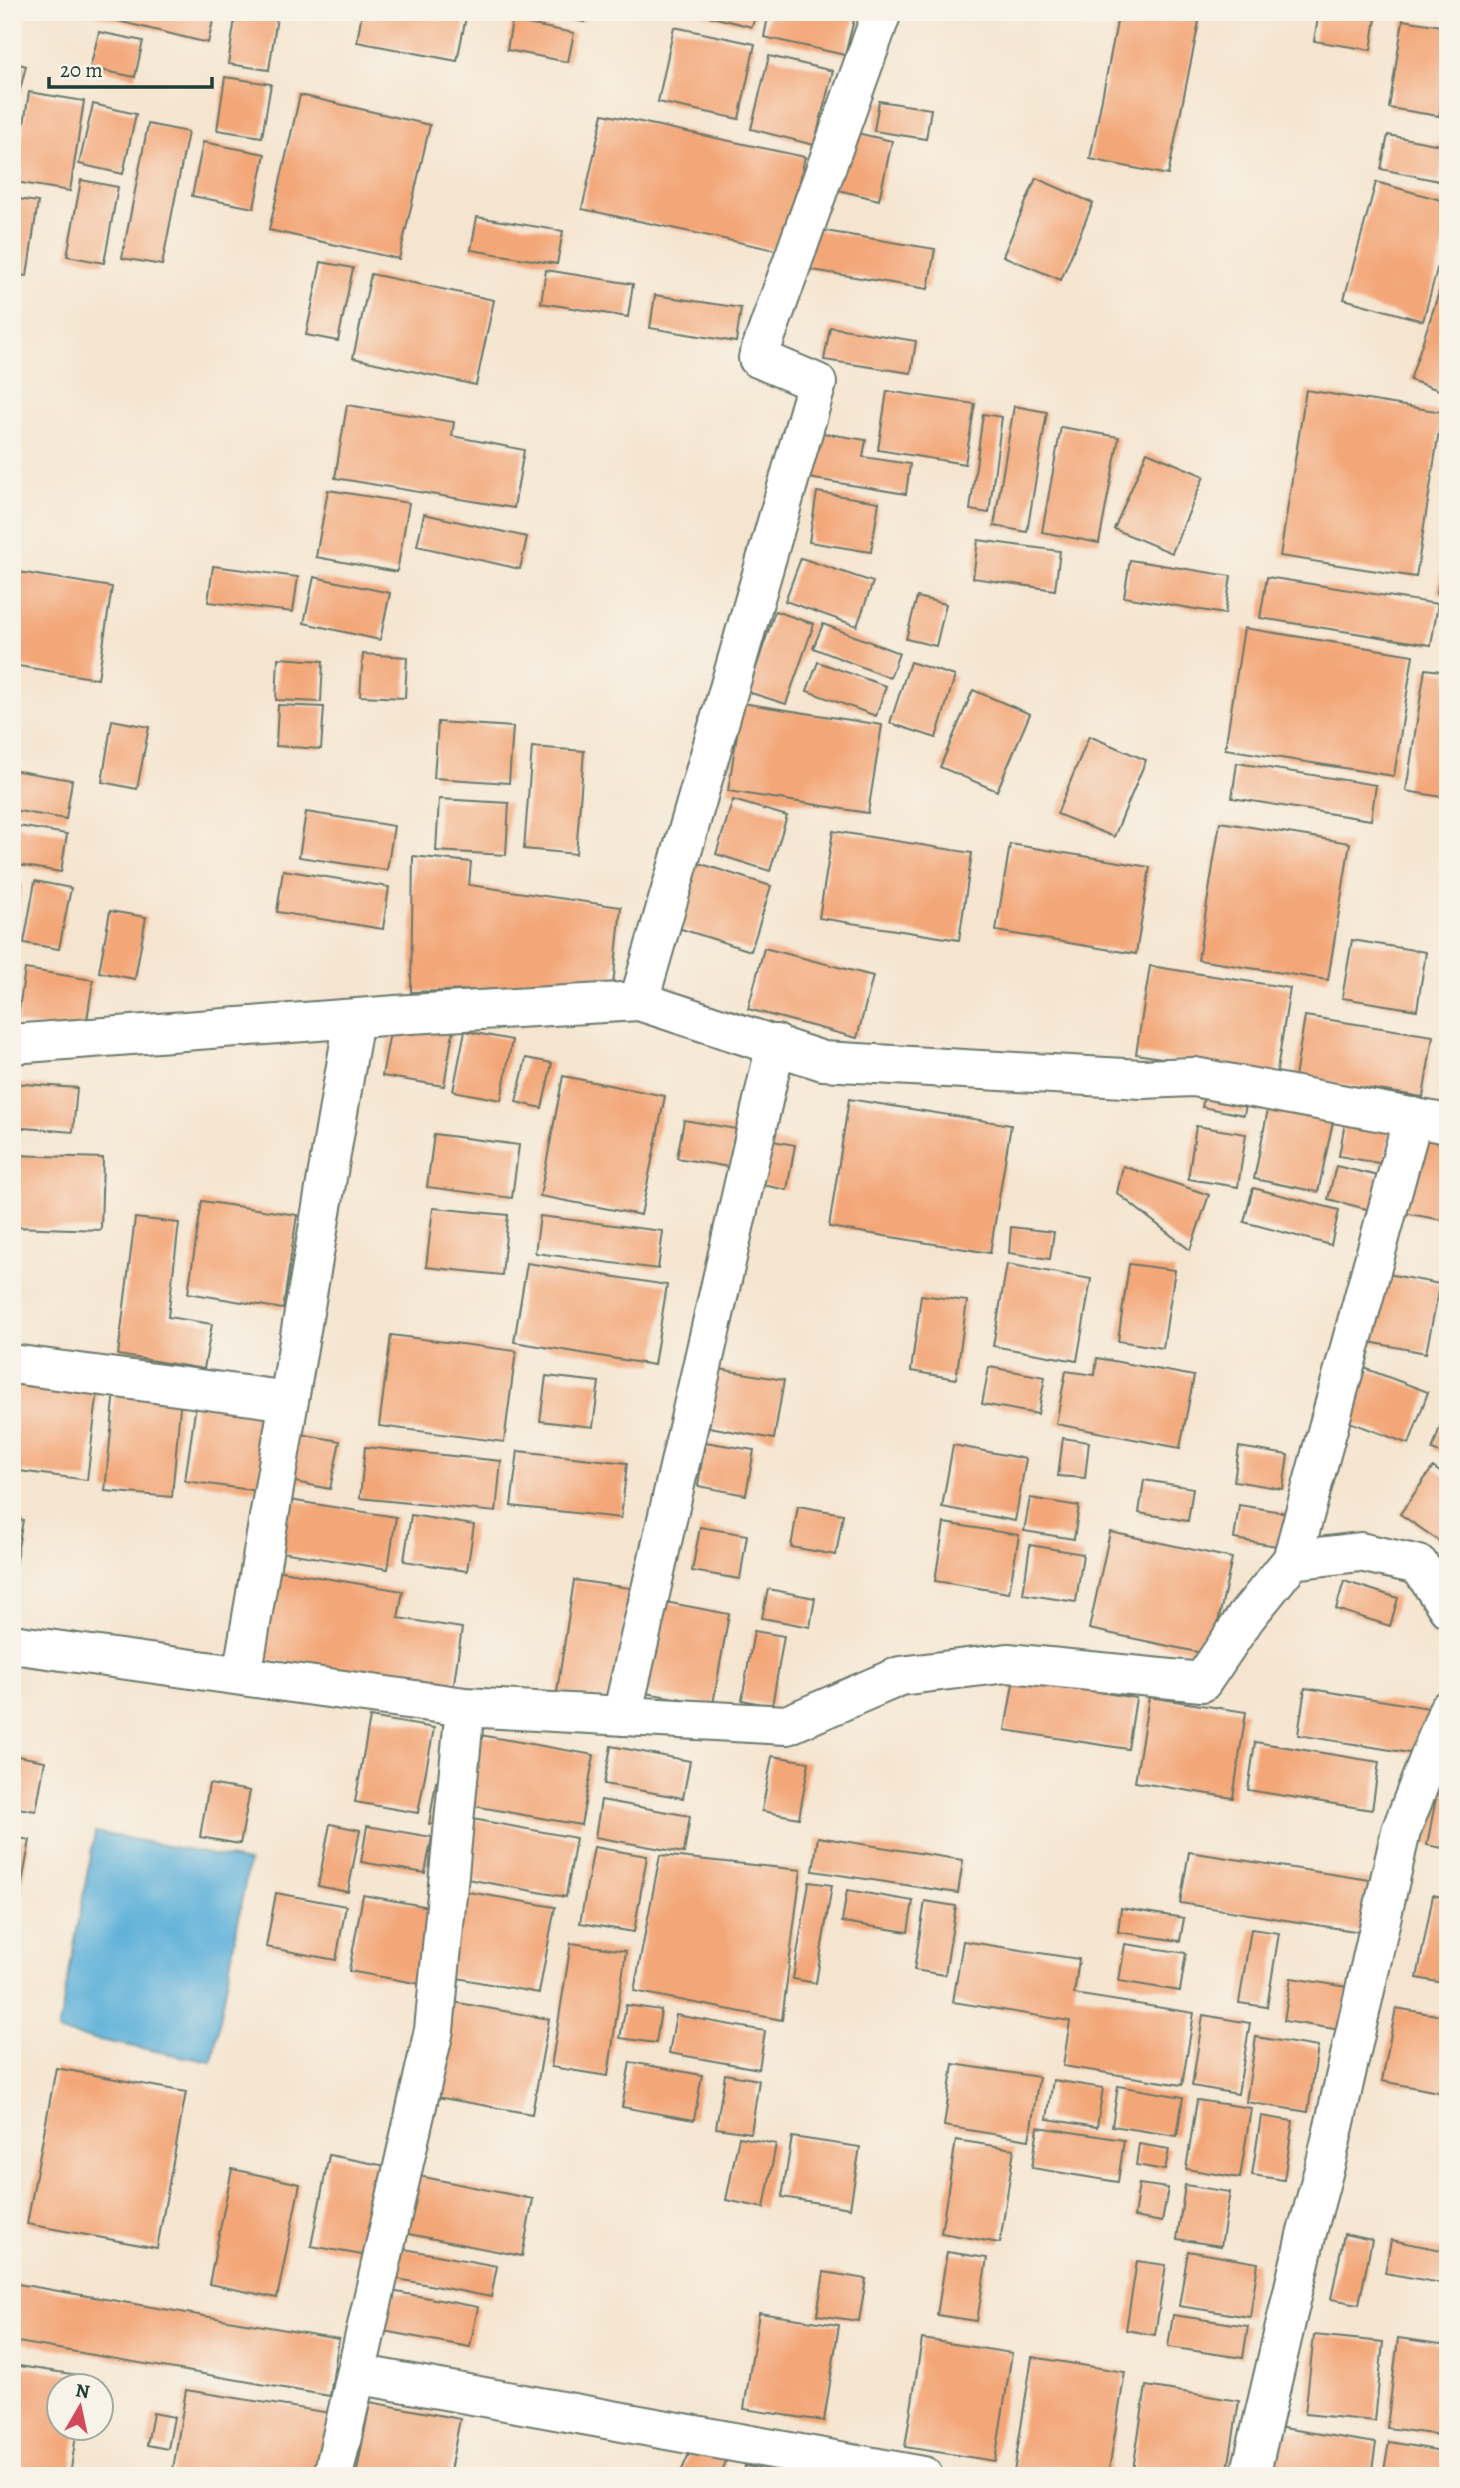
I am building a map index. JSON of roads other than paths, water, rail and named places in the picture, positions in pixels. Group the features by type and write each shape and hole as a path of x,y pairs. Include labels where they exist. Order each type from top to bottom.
{"street":[{"path":"639,1000 817,383 758,358 882,12"},
{"path":"12,1044 639,1000 823,1061 1142,1079 1194,1077 1430,1120 1292,1560 1246,1617 1202,1682 1008,1663 900,1676 787,1725 465,1707 12,1644"},
{"path":"242,1676 354,1019"},
{"path":"622,1716 776,1044"},
{"path":"12,1364 289,1401"},
{"path":"1292,1560 1360,1552 1419,1565 1448,1608"},
{"path":"333,2476 433,2030 465,1707"},
{"path":"1250,2476 1329,2149 1401,1831 1448,1710"},
{"path":"356,2374 923,2476"}],"water":[{"path":"95,1832 249,1862 212,2062 58,2032"}]}
